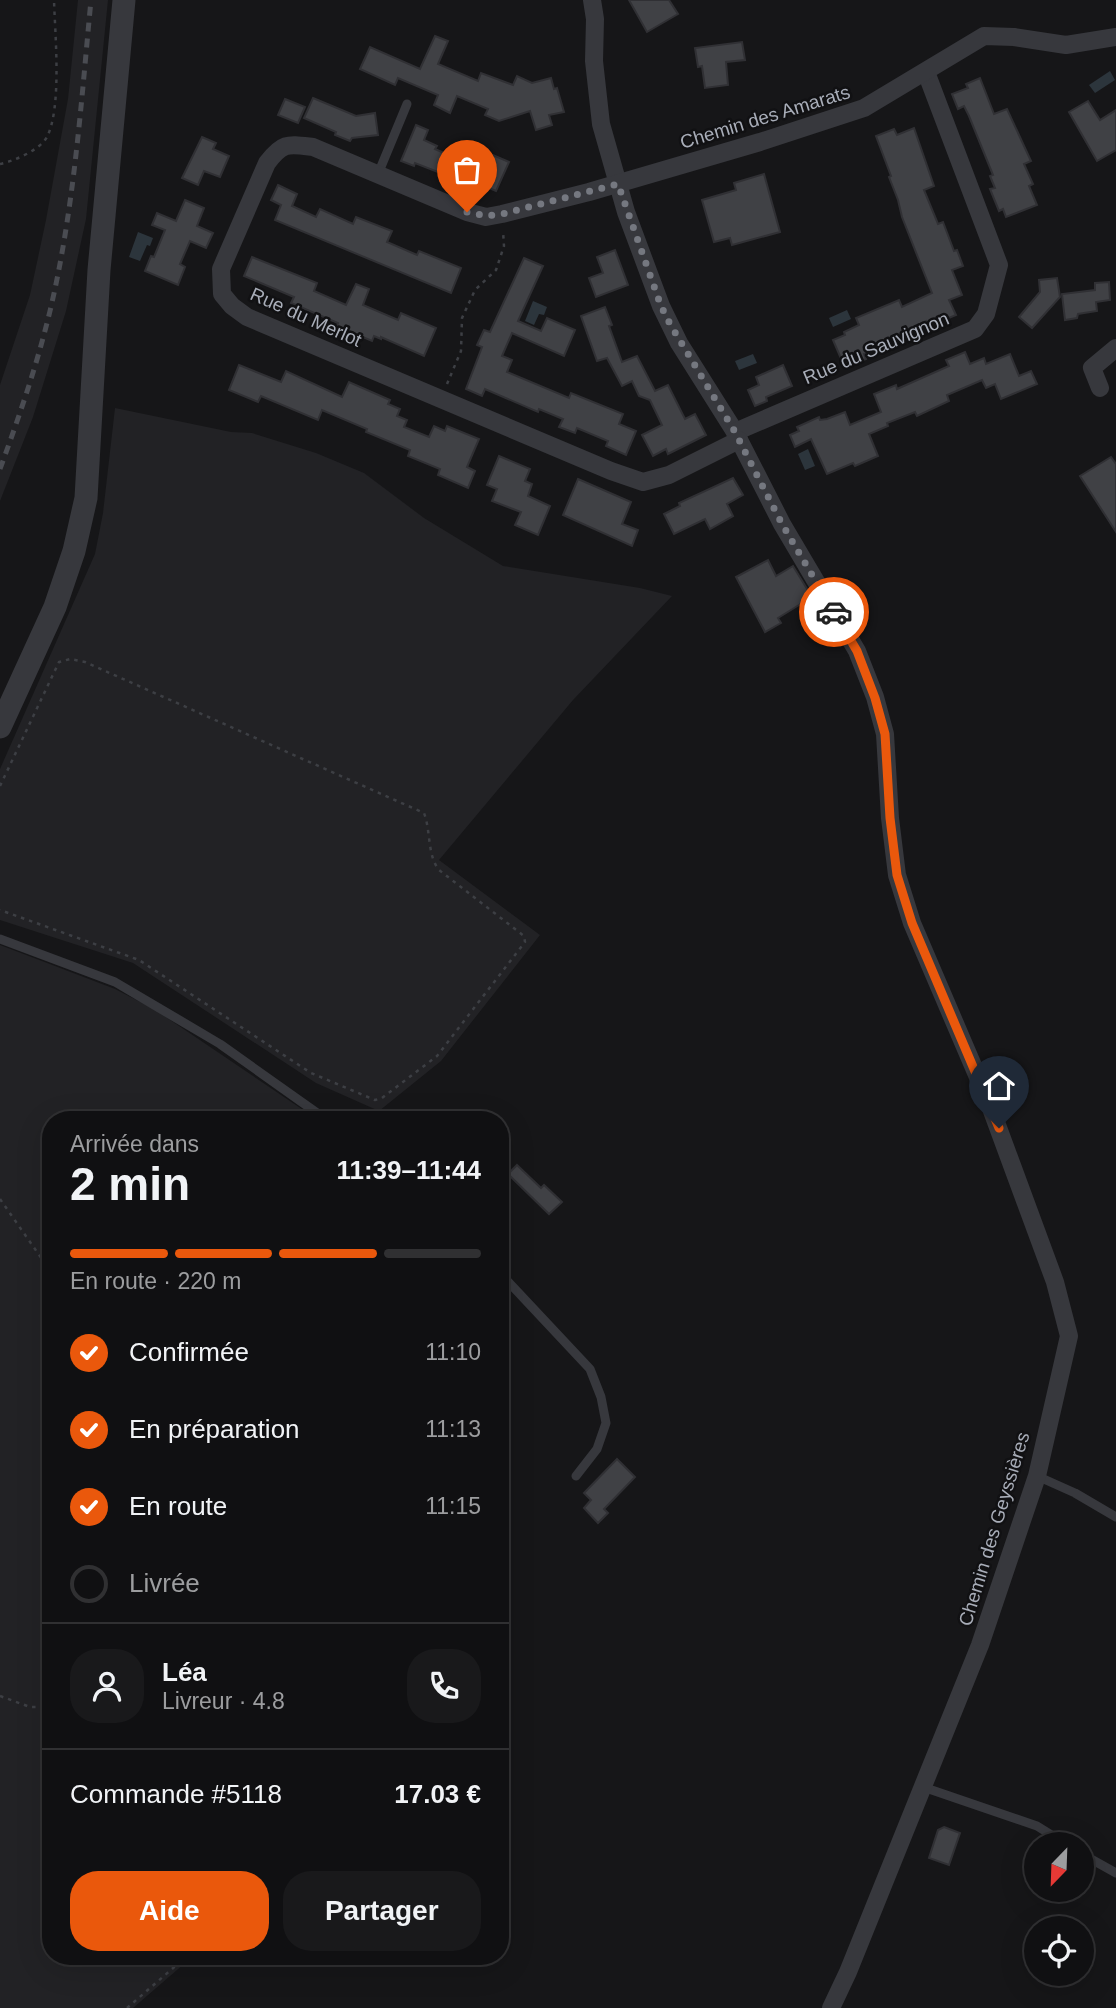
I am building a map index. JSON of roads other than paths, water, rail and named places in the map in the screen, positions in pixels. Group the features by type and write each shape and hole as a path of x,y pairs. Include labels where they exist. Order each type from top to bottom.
{"street":[{"path":"0,727 55,607 74,551 86,498 99,270 124,0"},
{"name":"Chemin des Geyssières","path":"592,0 595,19 594,61 601,124 618,184 661,306 679,342 737,436 782,524 857,651 885,734 890,818 897,875 912,923 989,1103 1055,1282 1069,1336 1037,1476 981,1645 831,2008"},
{"name":"Chemin des Amarats","path":"618,184 864,108 984,36 1066,44 1116,37"},
{"name":"Rue du Sauvignon","path":"737,436 975,328 986,314 999,265 926,72"},
{"name":"Rue du Merlot","path":"618,184 486,216 467,212 313,147 286,144 277,150 267,163 221,269 222,294 247,317 440,400 643,482 669,475 737,436"},
{"path":"1100,388 1092,368 1116,348"}],"lane":[{"path":"378,174 407,104"},
{"path":"0,939 115,982 220,1044 314,1111"},
{"path":"509,1283 590,1369 601,1397 606,1423 597,1449 576,1476"},
{"path":"1037,1476 1075,1493 1116,1517"},
{"path":"923,1787 1037,1826 1047,1832"},
{"path":"1094,1861 1116,1873"}],"railway":[{"path":"0,469 39,351 58,273 76,157 91,0"}]}
